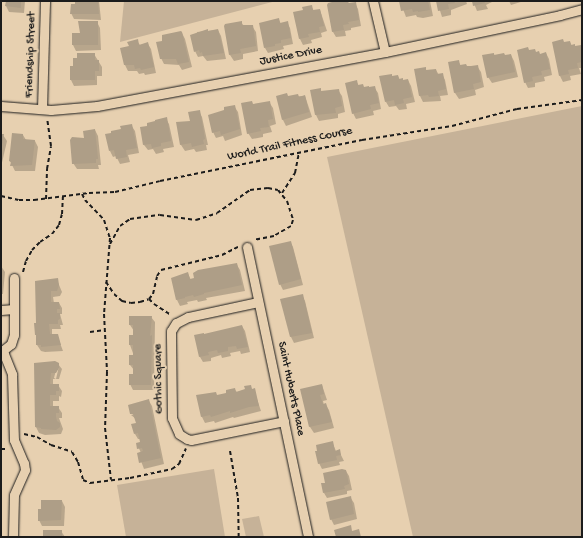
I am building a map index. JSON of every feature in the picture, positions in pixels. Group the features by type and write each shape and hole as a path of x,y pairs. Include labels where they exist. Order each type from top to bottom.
{"street":[{"name":"Friendship Street","path":"42,109 46,1"},
{"path":"373,1 385,52"},
{"name":"Justice Drive","path":"1,106 42,109 97,106 385,52 560,15 582,8"},
{"name":"Saint Huberts Place","path":"246,244 308,537"},
{"path":"13,537 14,494 25,470 23,459 15,445 18,434 13,380 10,368 2,351 13,340 14,278"},
{"name":"Gothic Square","path":"258,302 188,317 176,323 171,331 172,418 179,434 191,440 284,421"},
{"path":"1,310 14,309"}],"path":[{"name":"World Trail Fitness Course","path":"1,196 19,200 46,199 82,194 122,191 160,181 381,136 473,122 517,110 582,100"},
{"path":"46,199 47,169 51,146 47,120"},
{"path":"282,193 295,173 299,153"},
{"path":"106,282 114,294 122,301 136,303 149,299 154,291 157,276 161,270 227,254 246,244 279,234 291,226 293,220 287,201 282,193 268,188 250,190 217,213 196,220 160,215 130,219 120,226 110,244"},
{"path":"82,194 85,200 104,220 109,235 110,244 104,314 107,372 104,428 111,480"},
{"path":"23,272 32,250 40,242 52,234 59,225 62,214 63,197"},
{"path":"149,299 173,318"},
{"path":"90,332 105,330"},
{"path":"18,434 37,437 51,445 72,452 78,462 83,480 86,482 130,478 172,469 179,464 186,447"},
{"path":"230,451 238,498 239,537"}],"shaded area":[{"path":"124,1 276,1 120,42"},
{"path":"582,106 582,537 413,537 327,157"},
{"path":"214,469 225,537 126,537 117,485"},
{"path":"259,516 264,537 246,537 242,519"}],"building":[{"path":"6,1 21,1 21,8 5,6"},
{"path":"75,1 98,1 99,14 70,14 71,4 75,4"},
{"path":"347,1 349,3 356,2 359,20 348,22 349,24 343,25 344,30 332,32 327,5 328,3"},
{"path":"399,1 428,1 430,10 413,12 412,9 401,11"},
{"path":"436,1 454,1 455,3 448,4 449,9 438,11"},
{"path":"472,1 484,1 485,3 473,6"},
{"path":"312,5 313,10 320,9 324,26 319,27 320,32 308,34 309,37 299,39 293,12 303,10 302,7"},
{"path":"279,18 280,23 288,21 291,38 281,40 281,43 275,44 275,46 264,48 259,23"},
{"path":"78,21 98,21 98,45 72,45 72,33 80,33"},
{"path":"242,21 242,25 253,25 256,46 240,49 241,53 229,55 224,26 225,24"},
{"path":"208,29 208,31 218,29 224,53 203,56 202,52 200,53 199,50 194,52 190,35"},
{"path":"181,31 189,62 178,64 176,59 160,59 156,42 162,41 162,35"},
{"path":"138,39 139,45 148,42 154,67 141,70 140,68 135,69 134,65 124,65 120,48 129,46 127,42"},
{"path":"563,39 564,42 570,41 571,45 581,45 582,62 577,63 578,68 568,70 569,74 559,76 552,42"},
{"path":"528,47 529,50 535,49 536,52 539,51 540,54 546,52 550,69 541,71 542,75 532,77 533,81 524,83 517,50"},
{"path":"77,53 95,53 95,60 99,60 99,71 95,71 95,80 70,80 70,66 73,66 73,58 77,58"},
{"path":"494,53 494,55 504,53 505,55 511,54 515,72 487,78 482,55"},
{"path":"459,60 460,65 478,65 481,82 473,84 474,89 454,93 448,62"},
{"path":"426,67 426,70 436,69 437,74 443,73 446,89 438,91 439,96 419,96 414,69"},
{"path":"392,74 392,76 398,75 399,79 408,79 412,97 403,99 404,103 395,105 394,100 385,102 379,76"},
{"path":"357,80 358,85 363,84 364,87 375,86 379,103 370,105 371,109 352,114 345,83"},
{"path":"321,88 321,91 339,89 342,106 335,108 336,113 315,115 310,90"},
{"path":"287,93 288,96 298,94 299,97 305,95 309,112 282,120 276,96"},
{"path":"252,101 253,104 270,101 273,119 268,120 269,127 260,128 261,131 247,134 241,103"},
{"path":"235,105 240,129 221,135 220,131 212,133 208,115 224,110 224,107"},
{"path":"200,110 205,139 203,140 204,144 192,147 191,143 180,145 176,122 190,121 188,112"},
{"path":"167,117 171,141 161,143 161,146 152,148 151,144 143,145 140,127 147,126 147,123"},
{"path":"132,124 137,148 126,150 127,157 116,159 114,150 109,151 105,134 121,129 120,126"},
{"path":"95,129 98,159 96,159 96,163 72,164 70,140 72,137 84,138 83,131"},
{"path":"12,133 23,134 23,139 35,140 32,165 10,166 11,162 9,161"},
{"path":"1,134 4,134 2,146 1,146"},
{"path":"291,241 301,279 279,285 269,246"},
{"path":"237,263 242,285 176,300 171,278 188,272 190,279 194,278 193,273 198,270"},
{"path":"58,278 59,285 57,291 51,291 51,302 59,302 60,309 57,309 57,313 60,313 60,319 58,320 58,324 49,324 50,334 58,334 61,345 41,347 41,345 36,345 35,335 35,281"},
{"path":"303,294 312,333 290,337 280,299"},
{"path":"129,316 152,316 150,336 152,335 151,385 129,385 129,374 133,374 133,365 129,365 129,355 133,355 133,345 129,345 129,335 133,335 133,325 129,325"},
{"path":"242,325 248,347 237,349 236,346 228,347 228,351 218,353 217,350 208,352 209,355 199,357 194,335"},
{"path":"55,361 59,363 59,368 56,373 51,373 50,384 59,384 59,391 56,391 56,395 50,395 50,406 59,406 59,413 56,413 56,417 57,421 60,423 60,427 56,430 41,429 35,427 34,363"},
{"path":"322,384 324,394 320,395 323,404 326,403 332,422 309,427 300,389"},
{"path":"251,385 252,389 255,388 259,406 249,407 230,413 230,411 211,417 210,415 201,417 196,395 216,392 217,395 226,393 226,390 235,388 236,392 245,389 244,386"},
{"path":"149,399 161,458 139,463 137,453 143,451 142,448 137,449 136,443 140,442 138,433 134,434 131,424 136,423 133,414 130,414 128,405"},
{"path":"333,441 335,451 340,449 341,455 336,456 337,460 318,464 315,451 317,451 316,445"},
{"path":"342,469 346,470 349,484 344,486 345,489 323,493 321,483 325,483 323,473"},
{"path":"351,496 354,514 330,520 326,502"},
{"path":"41,500 62,500 61,520 38,521 38,509 41,509"},
{"path":"351,525 352,531 359,529 361,537 336,537 334,530"},
{"path":"43,530 62,530 62,537 43,537"}]}
